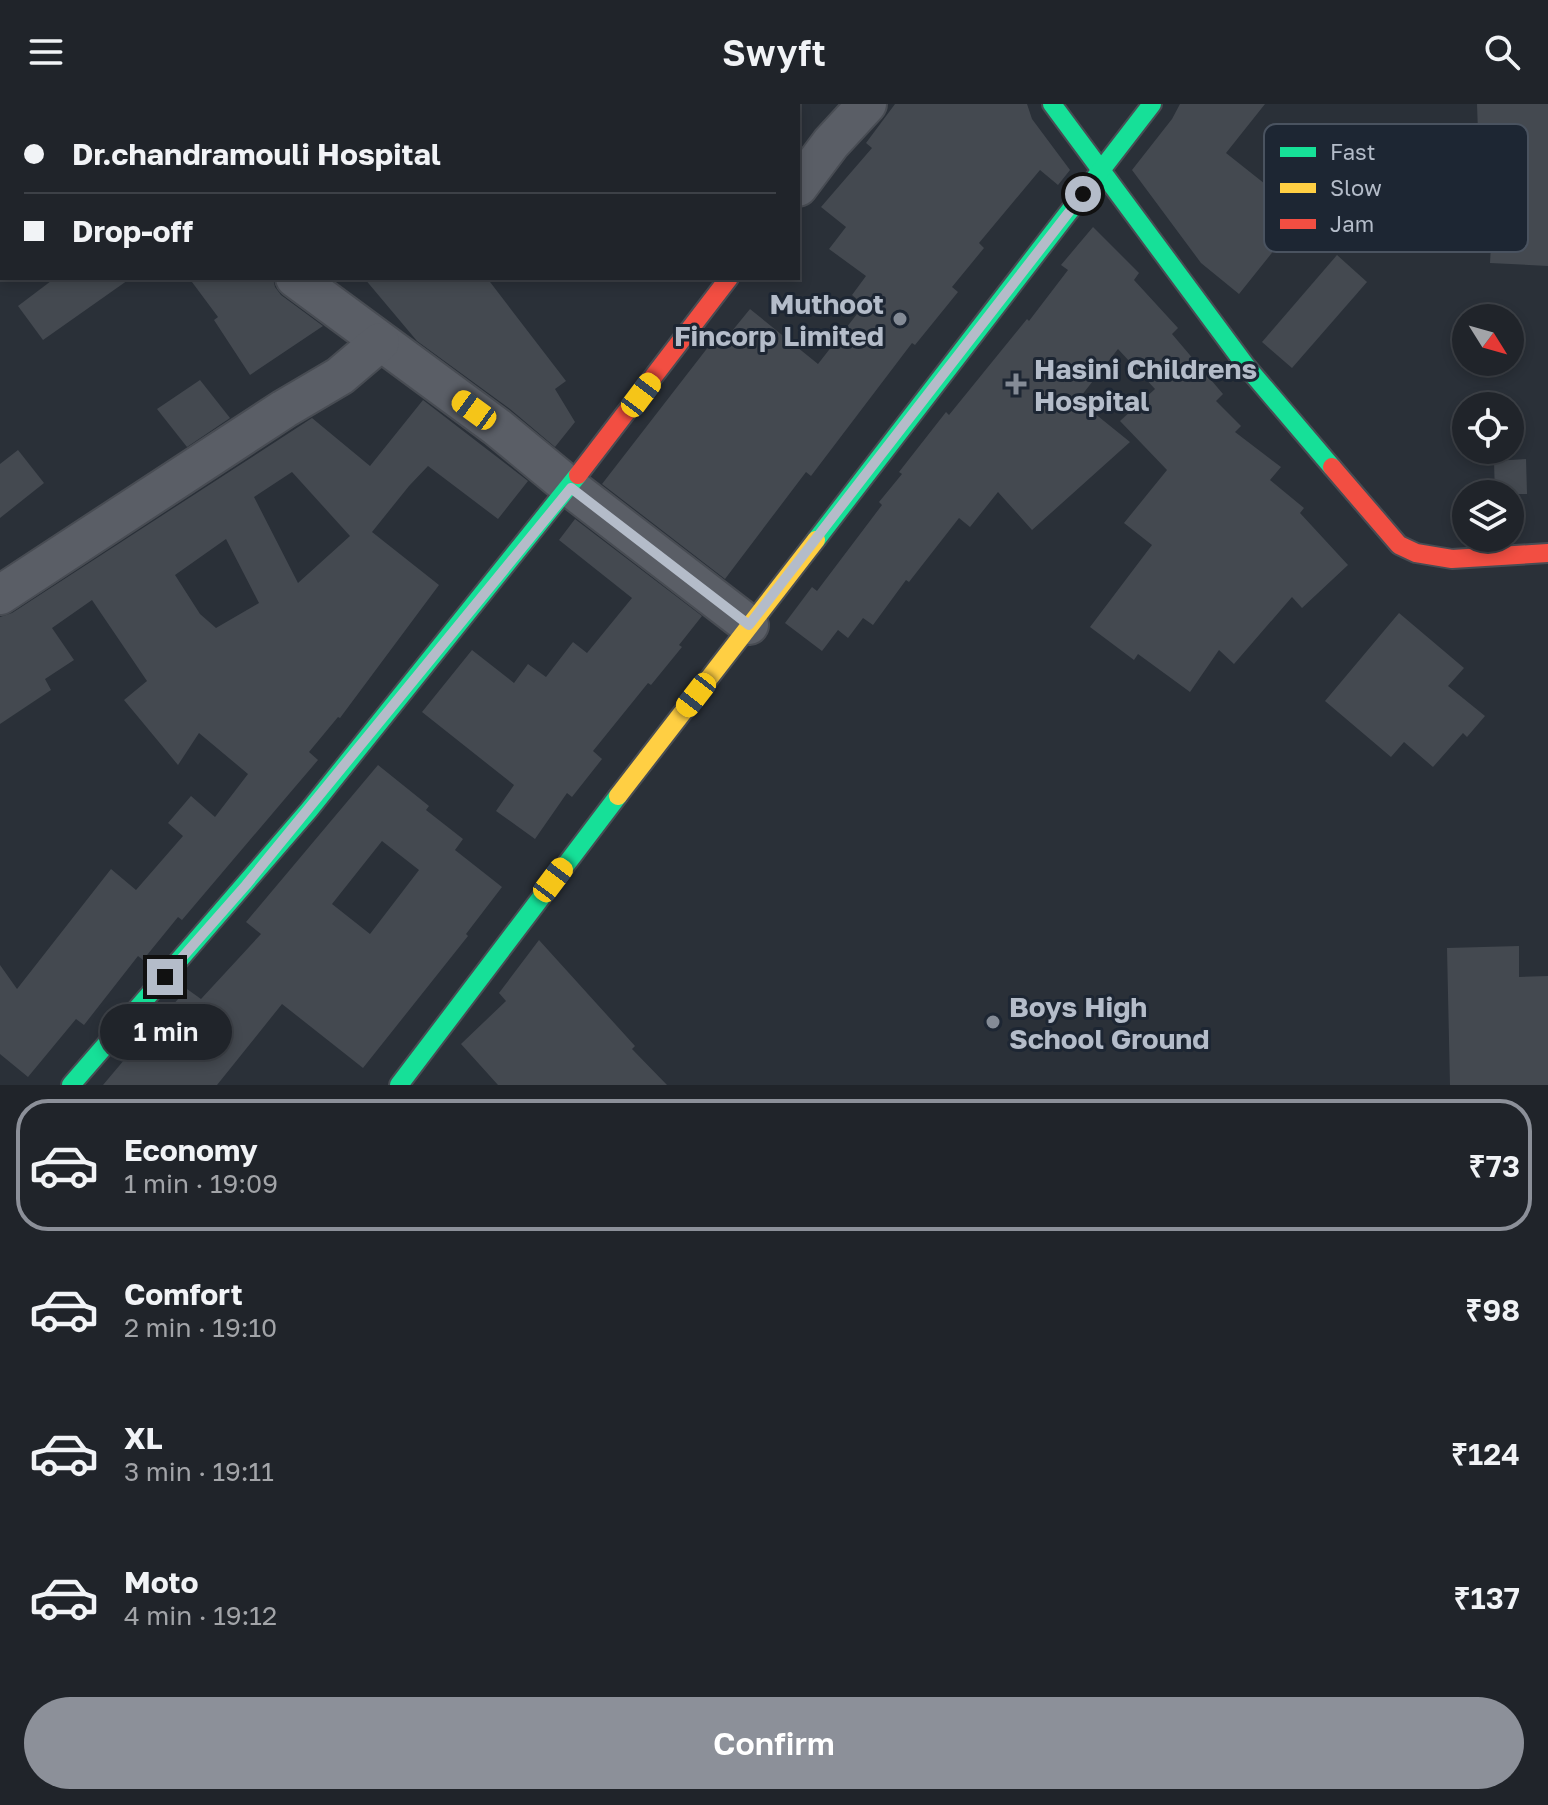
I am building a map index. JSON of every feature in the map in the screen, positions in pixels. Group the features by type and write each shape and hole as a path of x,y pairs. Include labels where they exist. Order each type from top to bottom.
{"street":[{"path":"800,184 831,143 867,104"},
{"path":"1052,104 1246,366 1399,545 1416,553 1454,559 1548,553"},
{"path":"399,1085 749,625 1152,104"},
{"path":"298,280 497,427 749,625"},
{"path":"71,1085 246,885 571,488 727,280"},
{"path":"0,595 284,409 340,376 380,342"}],"building":[{"path":"895,104 1027,104 1032,119 1070,170 1058,185 1040,170 979,243 984,248 952,287 958,292 915,345 912,343 811,476 806,472 725,579 602,484 712,342 719,347 750,309 818,364 864,305 852,295 866,276 829,249 846,227 821,207 872,148 866,143"},
{"path":"1180,104 1265,104 1226,153 1264,183 1264,252 1273,252 1239,294 1201,263 1132,170"},
{"path":"1477,104 1548,104 1548,266 1490,263 1491,252 1528,252 1528,124 1478,124"},
{"path":"1093,227 1139,273 1134,280 1178,328 1172,334 1223,394 1216,401 1241,426 1235,432 1281,467 1270,480 1304,508 1300,513 1348,565 1302,608 1292,597 1234,664 1219,650 1190,692 1138,654 1134,660 1090,627 1152,545 1124,523 1167,470 1120,421 1155,389 1118,349 1078,400 1130,442 1032,530 998,492 970,527 959,518 909,582 906,580 873,625 863,618 848,638 838,630 822,651 785,623 812,587 817,591 882,505 879,502 902,474 899,472 946,412 949,415 1027,319 1029,321 1068,270 1061,265"},
{"path":"1337,255 1367,282 1292,368 1262,342"},
{"path":"52,280 128,280 43,340 18,306"},
{"path":"190,280 273,280 281,295 323,326 250,375 214,320 218,317"},
{"path":"366,280 489,280 566,381 555,389 575,422 555,447 510,409 417,341"},
{"path":"200,380 230,418 187,447 157,409"},
{"path":"423,400 528,481 498,519 428,466 409,486 372,532 439,585 340,718 309,752 318,760 182,920 178,917 143,960 138,956 84,1025 76,1019 28,1077 0,1054 0,965 17,989 111,869 136,890 183,836 168,823 191,796 215,817 248,774 199,733 178,765 124,700 147,681 92,600 52,628 74,660 45,679 51,690 0,724 0,617 12,613 312,418 370,466","holes":["292,472 350,536 298,583 254,497","226,539 259,603 216,628 200,614 175,575"]},
{"path":"18,450 44,483 0,518 0,464"},
{"path":"1524,459 1527,494 1524,494 1524,480 1495,480 1494,464 1524,464"},
{"path":"575,519 702,616 679,645 682,647 651,685 648,683 593,751 602,759 572,797 567,793 535,839 496,811 514,785 422,712 472,650 514,683 528,664 546,677 573,642 587,653 632,598 559,540"},
{"path":"1399,613 1464,668 1448,686 1485,716 1467,737 1463,733 1433,767 1404,742 1391,757 1325,701"},
{"path":"378,765 429,806 426,810 463,839 455,850 502,887 466,934 468,936 363,1068 282,1004 217,1085 103,1085 135,1047 171,1024 162,1017 187,989 201,999 261,934 246,922","holes":["382,841 419,870 370,934 332,904"]},
{"path":"539,940 635,1046 632,1049 667,1085 498,1085 461,1044 506,1001 499,993"},
{"path":"1519,946 1519,977 1548,976 1548,1085 1450,1085 1447,948"}],"traffic: fast":[{"path":"1052,104 1246,366 1332,467"},
{"path":"816,540 1152,104"},
{"path":"71,1085 309,810 578,475"},
{"path":"399,1085 618,796"}],"traffic: slow":[{"path":"618,796 816,540"}],"traffic: jam":[{"path":"578,475 727,280"},
{"path":"1332,467 1399,545 1416,553 1452,559 1548,553"}],"place":[{"name":"Muthoot Fincorp Limited","path":"900,319"},
{"name":"Hasini Childrens Hospital","path":"1016,384"},
{"name":"Boys High School Ground","path":"993,1022"}],"route":[{"path":"165,977 246,885 571,488 749,625 1083,194"}]}
